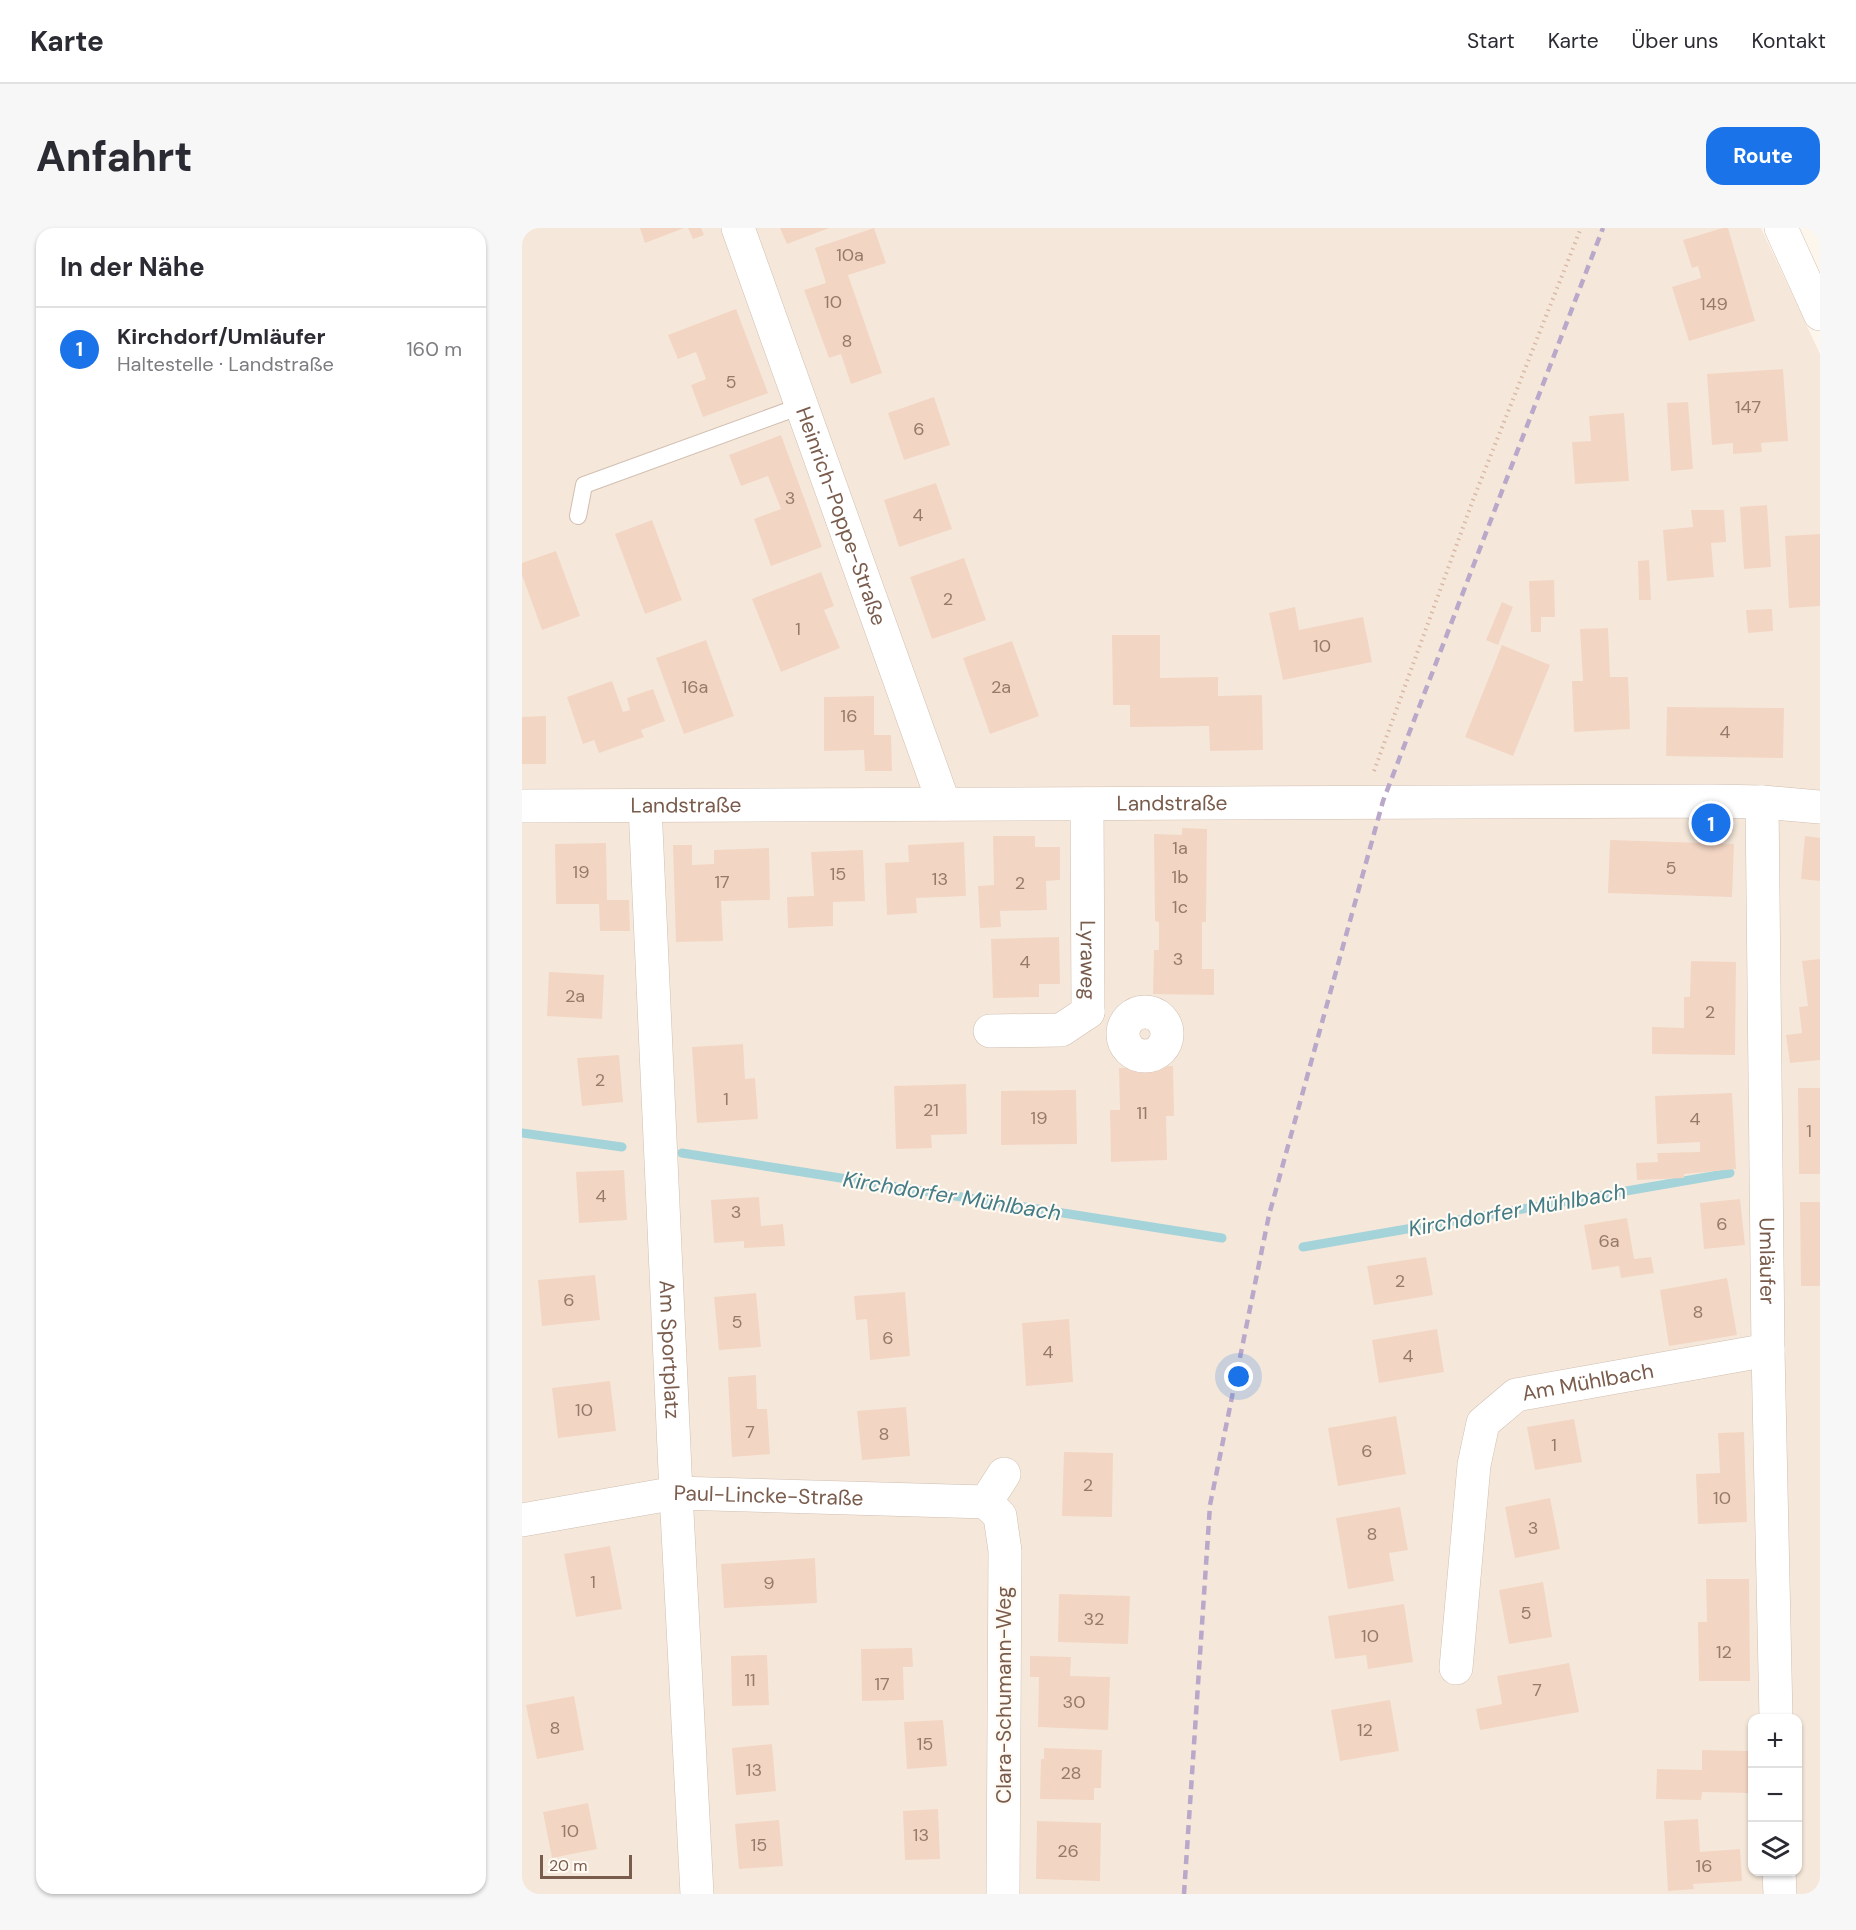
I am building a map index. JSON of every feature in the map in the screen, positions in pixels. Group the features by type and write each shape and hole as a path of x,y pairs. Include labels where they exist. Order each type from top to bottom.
{"street":[{"name":"Heinrich-Poppe-Straße","path":"738,228 944,804"},
{"path":"1781,228 1820,314"},
{"name":"Landstraße","path":"522,806 1363,801 1762,802 1820,807"},
{"name":"Umläufer","path":"1762,802 1768,1350 1776,1714"},
{"name":"Lyraweg","path":"990,1031 1061,1030 1088,1012 1087,804"},
{"name":"Am Sportplatz","path":"645,806 676,1493 697,1894"},
{"path":"1088,1012 1125,1024"},
{"name":"Am Mühlbach","path":"1456,1668 1474,1465 1483,1423 1516,1395 1768,1350"},
{"path":"986,1502 1004,1474"},
{"name":"Paul-Lincke-Straße","path":"522,1520 676,1493 986,1502"},
{"name":"Clara-Schumann-Weg","path":"986,1502 1000,1516 1005,1551 1003,1894"},
{"path":"1779,1876 1780,1894"}],"lane":[{"path":"578,516 584,485 801,406"}],"path":[{"path":"1363,801 1473,500 1581,228"}],"shaded area":[{"path":"522,228 1761,228 1820,354 1820,1894 522,1894"}],"building":[{"path":"640,228 684,228 645,243"},
{"path":"688,228 701,228 704,235 693,239"},
{"path":"780,228 829,228 787,244"},
{"path":"874,228 886,263 848,275 882,373 851,384 841,354 829,358 804,290 826,283 815,248"},
{"path":"1728,228 1755,321 1689,341 1672,287 1701,278 1698,266 1692,268 1683,240"},
{"path":"736,309 768,393 703,417 691,385 706,379 696,352 678,359 668,335"},
{"path":"1783,369 1788,441 1761,443 1762,452 1733,454 1733,443 1712,445 1707,374"},
{"path":"934,397 950,445 904,460 888,413"},
{"path":"1688,402 1693,469 1671,471 1667,403"},
{"path":"1624,413 1629,481 1575,484 1572,442 1591,441 1589,416"},
{"path":"781,435 822,547 771,566 754,519 781,509 768,476 741,486 729,455"},
{"path":"936,483 952,529 899,547 884,500"},
{"path":"1767,505 1771,567 1744,569 1740,507"},
{"path":"1691,510 1724,510 1726,542 1711,543 1714,577 1667,581 1663,530 1693,527"},
{"path":"652,520 682,600 645,614 615,534"},
{"path":"1820,534 1820,606 1789,608 1785,536"},
{"path":"556,551 580,616 542,630 522,575 522,563"},
{"path":"964,558 986,620 932,639 910,577"},
{"path":"1649,560 1651,600 1639,600 1638,561"},
{"path":"821,572 834,606 824,610 840,648 781,672 752,599"},
{"path":"1554,580 1555,617 1541,617 1541,632 1531,632 1529,581"},
{"path":"1502,602 1513,607 1498,645 1486,640"},
{"path":"1295,607 1299,630 1363,617 1372,662 1283,680 1269,613"},
{"path":"1772,609 1773,631 1748,633 1746,610"},
{"path":"1608,628 1610,677 1628,677 1630,729 1574,732 1572,681 1583,681 1580,629"},
{"path":"1112,635 1160,635 1160,678 1218,677 1218,696 1262,695 1263,750 1210,751 1209,726 1130,727 1130,705 1113,705"},
{"path":"706,640 734,716 684,734 656,658"},
{"path":"1012,641 1039,716 990,734 963,658"},
{"path":"1502,645 1550,665 1513,756 1465,737"},
{"path":"612,681 623,712 630,710 627,698 653,689 665,721 641,730 644,737 599,753 594,740 583,744 567,697"},
{"path":"874,696 874,735 891,735 892,771 865,771 864,750 824,751 824,697"},
{"path":"1667,707 1784,708 1783,758 1666,756"},
{"path":"546,716 546,764 522,764 522,717"},
{"path":"1182,828 1207,829 1206,922 1202,922 1202,969 1214,969 1214,995 1153,994 1154,950 1159,950 1159,922 1155,921 1154,834 1182,835"},
{"path":"993,836 1035,836 1035,847 1060,847 1060,880 1046,881 1047,910 1000,911 1001,927 980,928 978,886 994,885"},
{"path":"1805,836 1820,838 1820,881 1801,879"},
{"path":"1610,840 1734,844 1732,897 1608,893"},
{"path":"964,842 966,896 916,898 917,913 887,915 885,863 909,862 908,845"},
{"path":"606,843 607,900 629,900 630,931 600,931 599,904 556,904 555,844"},
{"path":"673,845 692,845 692,865 714,864 714,850 769,848 770,900 721,901 723,941 676,942"},
{"path":"863,850 865,901 833,902 833,926 788,928 787,897 814,896 811,852"},
{"path":"1059,937 1060,984 1039,984 1039,997 993,998 991,939"},
{"path":"1820,959 1820,1060 1790,1063 1786,1035 1802,1033 1799,1007 1808,1006 1802,961"},
{"path":"1691,961 1736,962 1735,1055 1652,1054 1652,1027 1684,1028 1684,997 1690,997"},
{"path":"549,972 604,975 602,1019 547,1016"},
{"path":"743,1044 745,1079 755,1078 758,1119 697,1123 692,1047"},
{"path":"619,1055 623,1102 582,1106 577,1058"},
{"path":"1173,1066 1174,1116 1166,1116 1167,1160 1111,1162 1110,1110 1120,1110 1119,1068"},
{"path":"966,1084 967,1134 931,1135 932,1148 896,1149 894,1086"},
{"path":"1798,1088 1820,1088 1820,1174 1799,1174"},
{"path":"1076,1090 1077,1144 1001,1145 1001,1091"},
{"path":"1732,1093 1736,1169 1684,1174 1684,1178 1637,1180 1636,1163 1658,1162 1657,1153 1700,1152 1700,1142 1657,1144 1655,1096"},
{"path":"624,1170 627,1220 579,1223 576,1172"},
{"path":"759,1197 761,1226 783,1224 785,1246 744,1248 744,1241 714,1243 711,1200"},
{"path":"1740,1199 1745,1245 1704,1249 1700,1203"},
{"path":"1800,1202 1820,1202 1820,1286 1801,1286"},
{"path":"1627,1218 1634,1259 1651,1257 1654,1273 1621,1278 1619,1266 1592,1270 1584,1225"},
{"path":"1426,1257 1433,1295 1374,1305 1367,1266"},
{"path":"595,1275 600,1320 542,1326 538,1280"},
{"path":"1727,1278 1737,1335 1669,1346 1660,1290"},
{"path":"905,1292 910,1356 870,1360 867,1319 856,1320 854,1296"},
{"path":"756,1293 761,1347 719,1350 714,1297"},
{"path":"1069,1319 1073,1382 1026,1386 1022,1323"},
{"path":"1437,1329 1444,1372 1379,1383 1372,1340"},
{"path":"756,1375 757,1409 767,1409 770,1454 732,1457 728,1377"},
{"path":"610,1381 616,1431 558,1438 552,1388"},
{"path":"906,1407 910,1456 862,1460 857,1411"},
{"path":"1396,1416 1406,1474 1338,1486 1328,1428"},
{"path":"1574,1419 1582,1462 1535,1470 1527,1427"},
{"path":"1744,1432 1747,1522 1698,1524 1696,1474 1720,1473 1718,1433"},
{"path":"1064,1452 1113,1453 1112,1517 1062,1516"},
{"path":"1550,1498 1560,1549 1515,1558 1505,1507"},
{"path":"1400,1507 1408,1550 1389,1553 1394,1581 1348,1589 1336,1518"},
{"path":"610,1546 622,1609 576,1617 564,1554"},
{"path":"815,1558 817,1603 724,1608 721,1564"},
{"path":"1706,1579 1749,1579 1750,1681 1699,1681 1698,1622 1707,1622"},
{"path":"1543,1582 1552,1637 1509,1644 1499,1590"},
{"path":"1059,1594 1130,1596 1128,1644 1058,1642"},
{"path":"1404,1604 1413,1662 1368,1669 1366,1655 1335,1659 1328,1616"},
{"path":"912,1648 913,1667 903,1667 904,1700 862,1701 861,1649"},
{"path":"767,1655 769,1705 732,1706 731,1656"},
{"path":"1030,1656 1071,1657 1070,1676 1110,1677 1108,1730 1038,1727 1039,1677 1030,1677"},
{"path":"1569,1663 1579,1712 1480,1730 1476,1709 1502,1704 1497,1676"},
{"path":"574,1696 584,1750 537,1759 526,1705"},
{"path":"1390,1700 1399,1751 1340,1761 1331,1710"},
{"path":"943,1720 947,1766 907,1769 904,1722"},
{"path":"772,1744 776,1791 736,1795 732,1748"},
{"path":"1044,1748 1102,1750 1101,1788 1094,1788 1094,1800 1040,1799 1041,1759 1044,1759"},
{"path":"1702,1750 1748,1751 1748,1793 1702,1792 1701,1800 1656,1799 1657,1769 1702,1770"},
{"path":"588,1803 597,1849 552,1858 543,1812"},
{"path":"938,1809 940,1859 905,1860 903,1811"},
{"path":"1698,1819 1700,1852 1740,1849 1742,1881 1693,1884 1694,1889 1668,1891 1664,1821"},
{"path":"779,1820 783,1866 739,1869 735,1824"},
{"path":"1037,1821 1101,1823 1100,1881 1036,1879"}],"waterway":[{"name":"Kirchdorfer Mühlbach","path":"522,1133 622,1147"},
{"name":"Kirchdorfer Mühlbach","path":"682,1153 1222,1238"},
{"name":"Kirchdorfer Mühlbach","path":"1303,1247 1730,1173"}],"railway":[{"path":"1184,1894 1210,1505 1269,1215 1383,801 1603,228"}],"place":[{"name":"Kirchdorf/Umläufer","path":"1711,823"}]}
